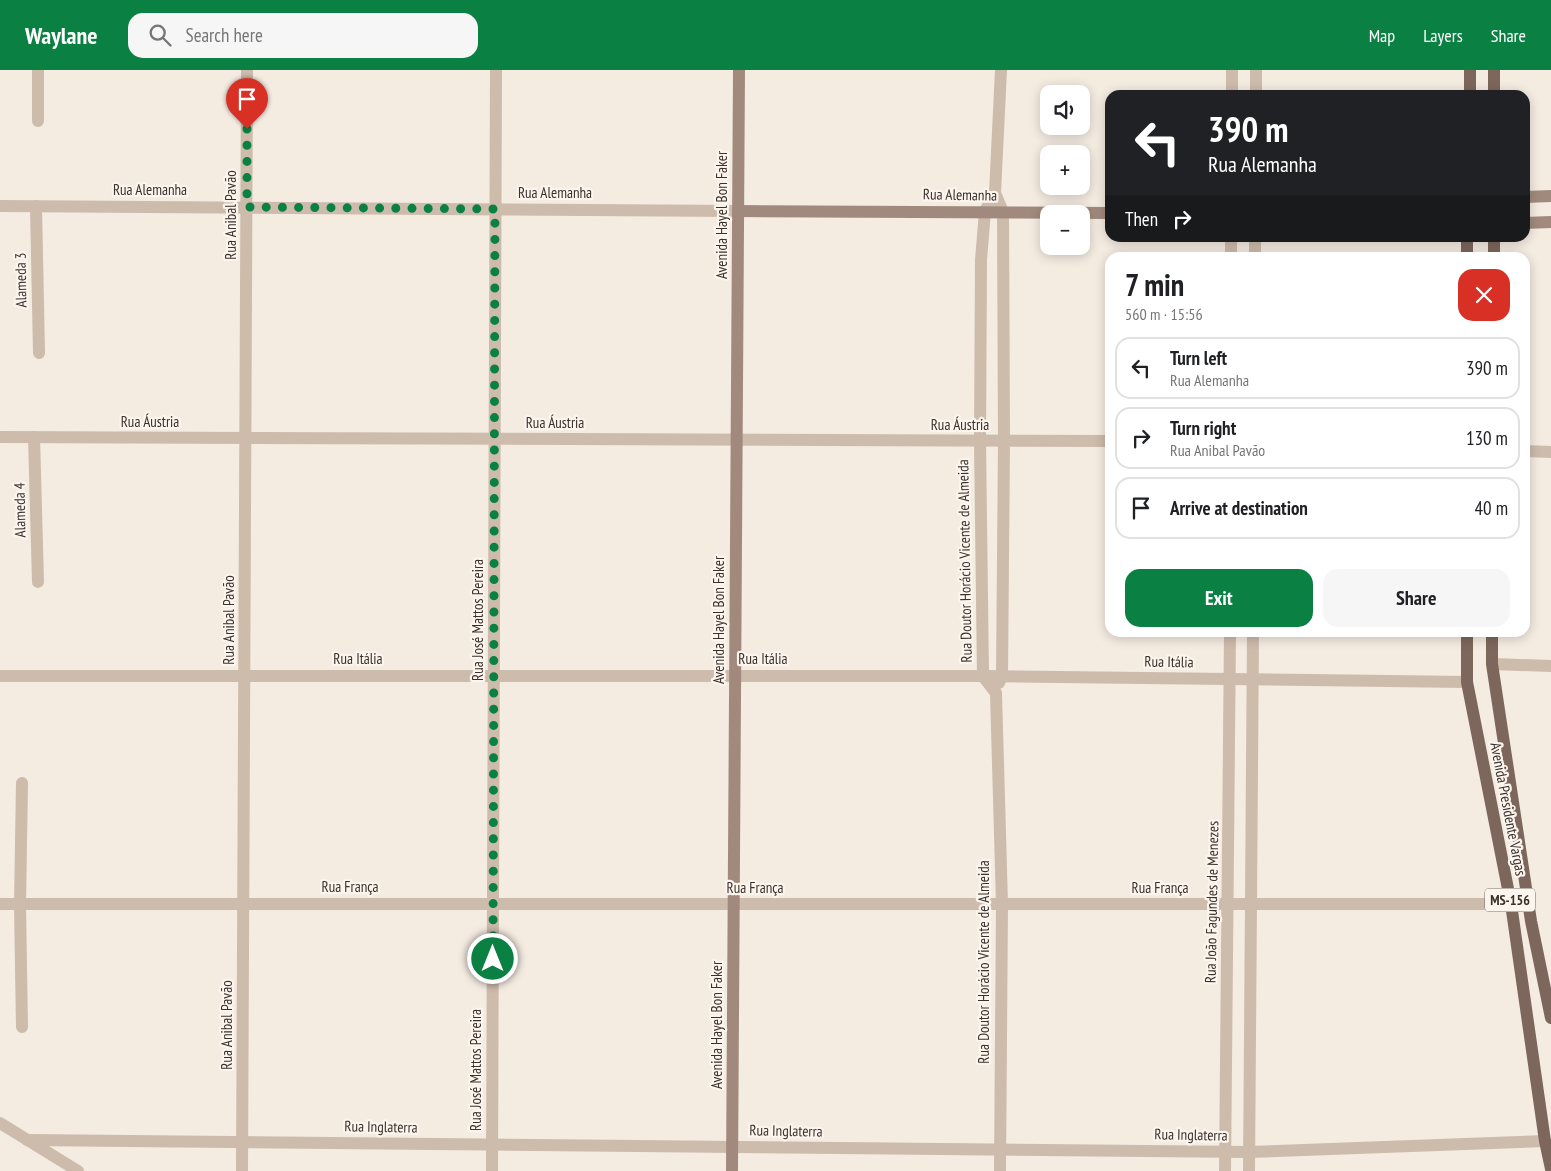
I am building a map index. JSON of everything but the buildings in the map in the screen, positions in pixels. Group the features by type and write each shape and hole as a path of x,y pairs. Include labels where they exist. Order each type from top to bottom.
{"main road":[{"path":"1470,70 1470,90"},
{"path":"1494,70 1494,90"},
{"name":"Avenida Presidente Vargas","path":"1466,637 1467,682 1510,904 1545,1141 1551,1168"},
{"name":"Avenida Presidente Vargas","path":"1492,637 1492,664 1531,921 1551,1018"}],"street":[{"path":"38,70 38,121"},
{"name":"Rua Anibal Pavão","path":"242,1171 248,70"},
{"name":"Rua José Mattos Pereira","path":"492,1171 496,70"},
{"name":"Avenida Hayel Bon Faker","path":"732,1171 739,70"},
{"name":"Rua Doutor Horácio Vicente de Almeida","path":"1000,70 995,193 985,211 980,260 983,676 996,693 1002,904 1000,1171"},
{"path":"1232,70 1232,90"},
{"path":"1256,70 1256,90"},
{"path":"995,193 1002,212 1004,441 1002,676 996,693"},
{"path":"1530,198 1551,196"},
{"name":"Rua Alemanha","path":"0,206 1105,213"},
{"name":"Alameda 3","path":"36,206 38,353"},
{"path":"1530,223 1551,222"},
{"name":"Rua Áustria","path":"0,437 1105,441"},
{"name":"Alameda 4","path":"34,437 38,582"},
{"path":"1530,451 1551,452"},
{"name":"Rua João Fagundes de Menezes","path":"1225,1171 1230,637"},
{"path":"1249,1171 1253,637"},
{"path":"1492,664 1551,666"},
{"name":"Rua Itália","path":"0,676 1002,676 1467,682"},
{"path":"22,783 20,905 22,1027"},
{"name":"Rua França","path":"0,904 1510,904"},
{"path":"0,1123 27,1140 60,1166 77,1171"},
{"name":"Rua Inglaterra","path":"27,1140 1249,1152 1545,1141"}],"route":[{"path":"247,129 247,207 495,209 493,959"}]}
